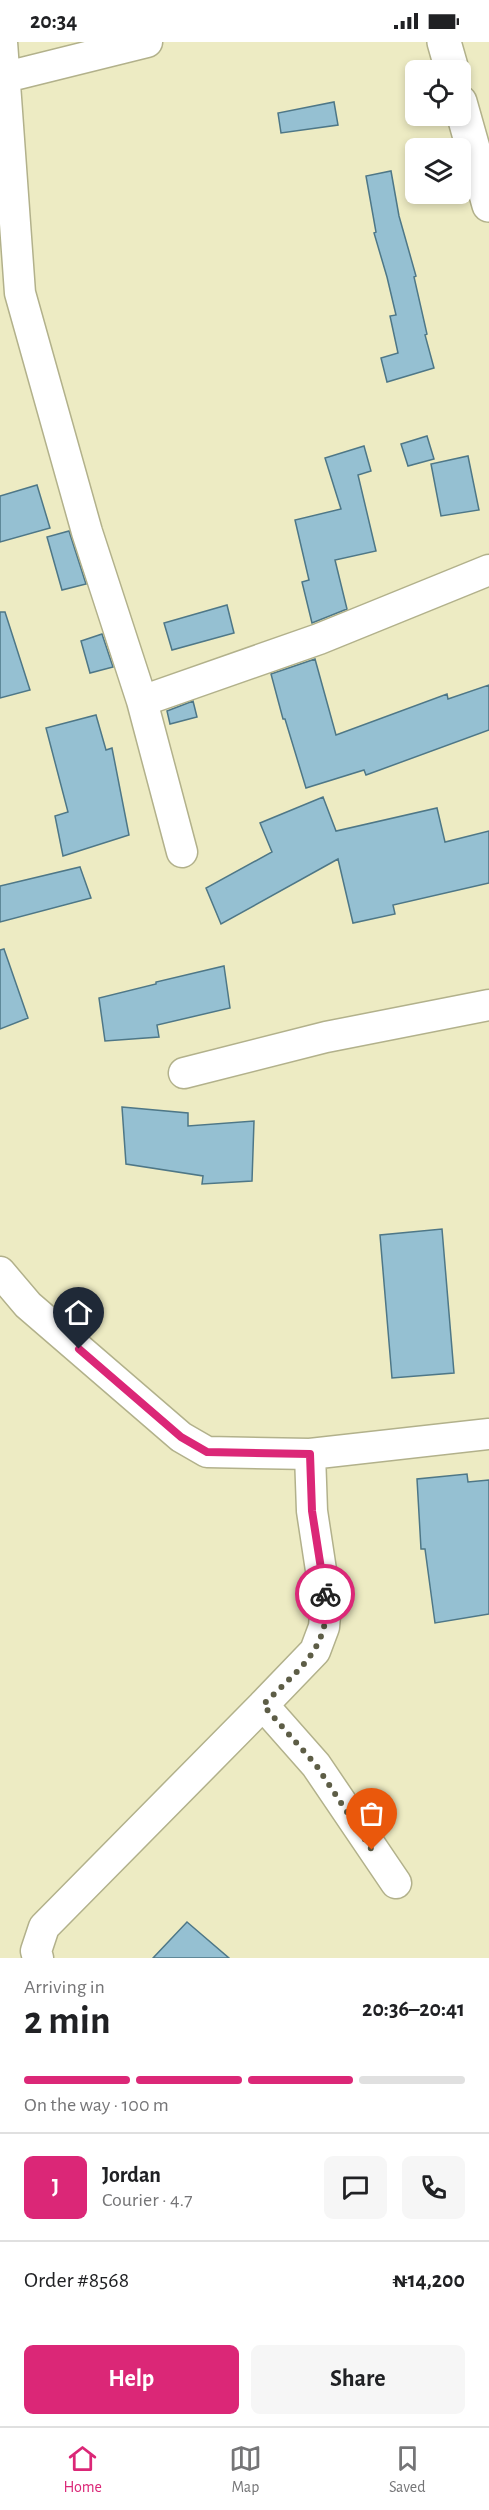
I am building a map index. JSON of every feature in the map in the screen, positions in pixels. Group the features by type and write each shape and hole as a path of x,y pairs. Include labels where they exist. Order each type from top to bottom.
{"street":[{"path":"2,42 21,293 87,532 142,701 182,852"},
{"path":"3,79 147,42"},
{"path":"444,42 449,60"},
{"path":"467,126 489,205"},
{"path":"142,701 319,639 489,570"},
{"path":"184,1072 326,1037 489,1005"},
{"path":"0,1272 28,1305 181,1437 207,1452 310,1454 489,1434"},
{"path":"38,1958 36,1951 44,1928 315,1651 324,1628 326,1603 312,1511 310,1454"},
{"path":"263,1705 316,1765 396,1883"}],"building":[{"path":"334,102 338,125 281,133 278,113"},
{"path":"391,171 399,216 416,276 414,277 427,334 425,335 434,368 387,382 381,358 398,353 390,316 396,315 374,233 376,232 366,176"},
{"path":"427,436 434,459 408,466 401,444"},
{"path":"364,446 371,471 358,475 376,551 335,560 347,609 312,623 302,582 309,580 295,520 341,509 325,458"},
{"path":"468,456 479,510 441,516 431,464"},
{"path":"37,485 50,528 0,542 0,496"},
{"path":"69,531 86,584 62,590 47,537"},
{"path":"227,605 234,633 172,650 164,623"},
{"path":"0,612 5,612 30,690 0,698"},
{"path":"102,634 113,667 90,673 81,641"},
{"path":"315,659 336,735 447,694 448,699 489,685 489,730 366,775 364,770 306,788 271,674"},
{"path":"193,701 197,717 170,724 167,711"},
{"path":"96,715 106,750 112,748 129,835 63,856 55,816 68,812 46,728"},
{"path":"323,797 336,831 437,808 445,842 489,831 489,883 393,905 395,914 353,923 338,859 221,924 206,888 272,852 260,823"},
{"path":"80,867 91,898 0,922 0,886"},
{"path":"4,949 28,1018 0,1029 0,950"},
{"path":"224,966 230,1008 157,1025 159,1037 105,1041 99,998"},
{"path":"122,1107 188,1113 188,1126 254,1121 252,1181 202,1184 203,1176 126,1164"},
{"path":"442,1229 454,1373 392,1378 380,1235"},
{"path":"467,1474 468,1482 489,1480 489,1614 435,1623 425,1549 421,1549 417,1479"},
{"path":"187,1922 229,1958 153,1958"}],"way so far":[{"path":"325,1594 324,1628 315,1651 263,1705 316,1765 372,1850"}],"route":[{"path":"79,1349 181,1437 207,1452 310,1454 312,1511 325,1594"}]}
